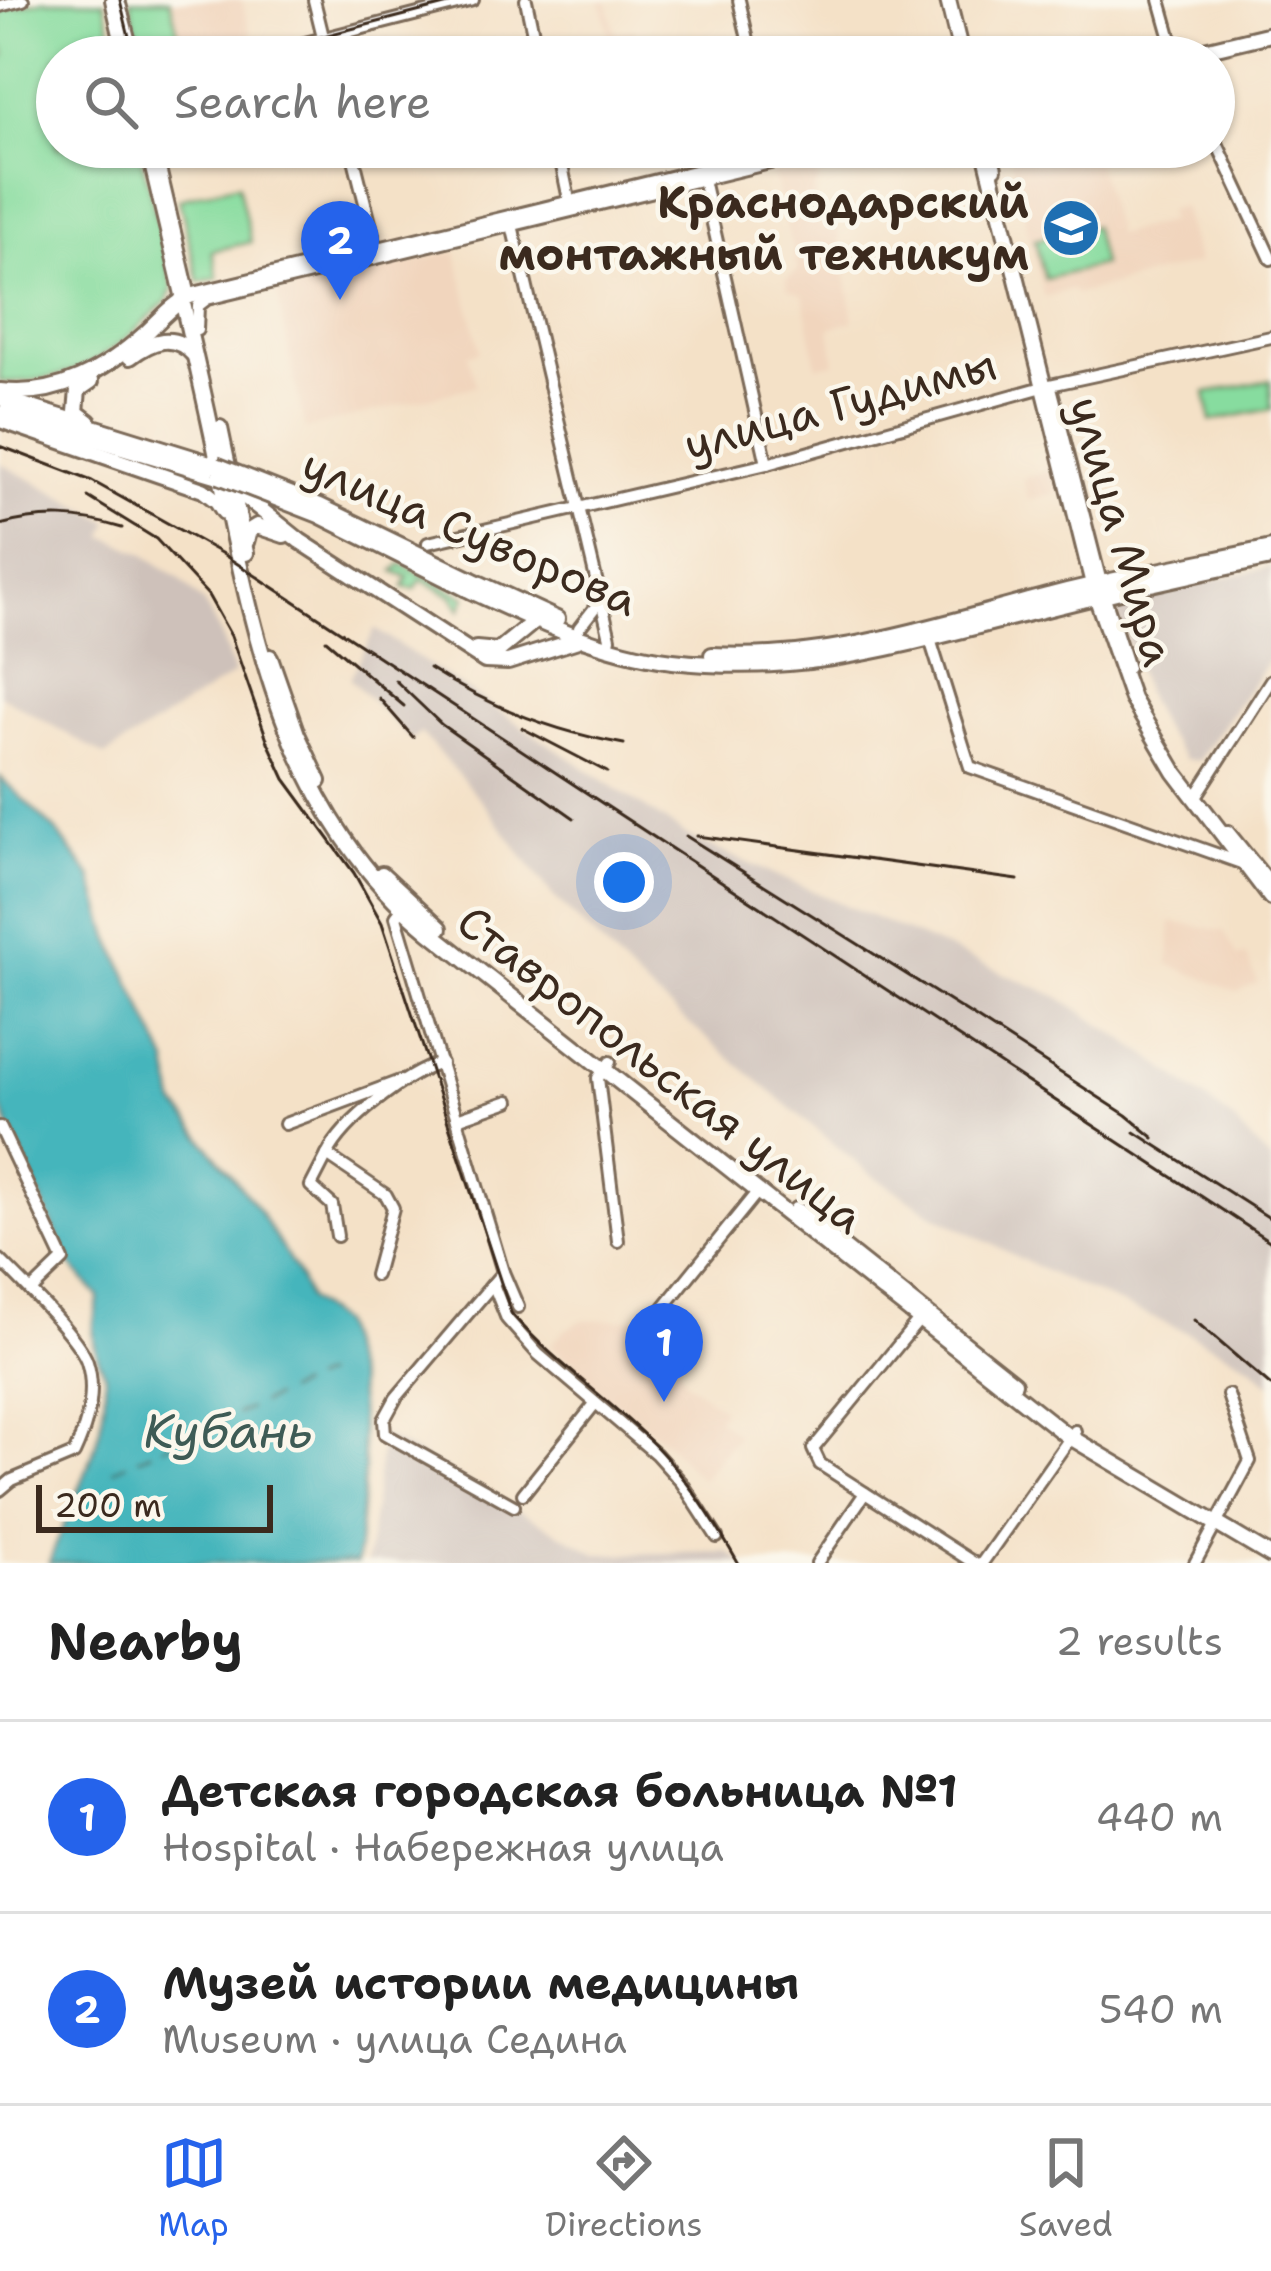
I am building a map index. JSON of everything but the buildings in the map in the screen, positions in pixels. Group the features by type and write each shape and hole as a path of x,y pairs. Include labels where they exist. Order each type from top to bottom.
{"main road":[{"path":"951,0 960,36"},
{"path":"1235,43 1271,34"},
{"path":"0,395 87,377 114,361 186,298 726,168"},
{"name":"улица Мира","path":"993,168 1099,589 1132,699 1149,734 1259,869 1271,898"},
{"name":"Ставропольская улица","path":"186,298 272,664 312,766 405,905"},
{"name":"Ставропольская улица","path":"186,298 260,656 294,752 372,875 1073,1435"},
{"path":"106,434 76,412 75,394 82,386 157,341 182,343 195,357"},
{"name":"улица Суворова","path":"0,395 284,490 470,585 580,634 688,653 790,656 841,649 1271,548"},
{"name":"улица Суворова","path":"0,410 106,434"},
{"path":"0,420 202,490 217,501 232,533"},
{"name":"улица Суворова","path":"234,488 300,541 454,641 501,653"},
{"path":"246,553 247,534 257,526 300,541"},
{"name":"улица Суворова","path":"1099,589 1271,558"},
{"name":"улица Суворова","path":"470,585 509,609 540,617"},
{"path":"501,653 513,625 509,609"},
{"path":"501,653 540,617"},
{"path":"501,653 580,634"},
{"name":"Ставропольская улица","path":"607,1065 919,1320 1073,1435 1271,1546"},
{"name":"Ставропольская улица","path":"1219,1520 1271,1556"}],"street":[{"path":"0,4 22,0"},
{"path":"115,0 121,36"},
{"path":"115,0 127,36"},
{"path":"314,0 323,36"},
{"path":"335,36 473,0"},
{"path":"526,0 534,36"},
{"path":"739,0 747,36"},
{"path":"1160,0 1170,36"},
{"path":"155,168 186,298"},
{"path":"197,330 197,309 204,301 378,254 356,168"},
{"path":"562,168 571,208"},
{"path":"1229,168 1271,259"},
{"path":"702,175 767,464"},
{"path":"511,222 609,642"},
{"name":"улица Гудимы","path":"428,543 767,464 1047,386 1271,337"},
{"path":"580,634 600,601"},
{"path":"928,632 970,767 1259,869"},
{"path":"1197,795 1271,680"},
{"name":"улица Мира","path":"1259,869 1271,884"},
{"path":"405,905 396,917 503,1272 518,1307"},
{"path":"285,1124 441,1063"},
{"path":"607,1065 598,1078 618,1241"},
{"path":"337,1236 332,1205 311,1186 337,1136 406,1079"},
{"path":"457,1119 509,1101"},
{"path":"0,1127 62,1260 32,1291"},
{"path":"327,1155 386,1195 393,1208 375,1275"},
{"path":"647,1328 758,1191"},
{"path":"0,1260 32,1291 87,1360 90,1418 74,1454 12,1480 0,1490"},
{"path":"503,1272 396,1398 384,1420 385,1434 514,1506"},
{"path":"493,1284 507,1319 594,1405 656,1454 682,1483 717,1537"},
{"path":"919,1320 813,1449 820,1464 978,1563 1073,1435"},
{"path":"1195,1563 1250,1461 1228,1394"},
{"path":"523,1494 594,1405"},
{"path":"817,1563 865,1493"}],"shaded area":[{"path":"171,0 242,0 251,36 180,36"},
{"path":"600,0 607,0 616,34 634,29 636,36 609,35"},
{"path":"815,168 820,227 837,225 854,321 830,328 835,363 817,366 803,295 788,289 786,279 798,271 772,170"},
{"name":"Краснодарский монтажный техникум","path":"1013,168 1098,168 1116,235 1169,221 1167,210 1182,206 1198,263 1077,294 1071,290 1044,297"},
{"path":"456,251 480,351 468,355 476,386 305,429 277,294"},
{"path":"0,463 110,522 104,536 140,552 179,578 204,604 234,674 105,756 0,695"},
{"path":"1052,471 1057,493 1028,500 1023,478"},
{"path":"1271,567 1271,657 1198,761 1184,759 1145,693 1113,601"},
{"path":"375,629 692,839 1059,997 1231,1118 1271,1162 1271,1385 1250,1365 1188,1333 1049,1273 936,1216 869,1173 639,982 551,894 481,800 421,733 411,740 350,679"},
{"path":"1171,922 1224,931 1238,957 1246,955 1258,983 1237,992 1169,964"},
{"path":"636,1319 668,1346 686,1381 723,1409 717,1419 737,1435 701,1480 666,1442 551,1345 563,1331 583,1320"},
{"path":"382,1435 598,1554 727,1552 744,1563 367,1563"}],"green space":[{"path":"45,0 104,1 113,36 36,36 36,168 144,168 173,288 167,301 111,350 74,371 28,381 0,382 0,62 5,54 0,11"},
{"path":"130,0 170,0 179,36 138,36"},
{"path":"238,184 251,242 212,251 218,278 199,282 179,199"},
{"path":"1093,226 1102,265 1045,279 1035,240"},
{"path":"1270,380 1271,409 1211,421 1206,393"},
{"path":"401,564 466,597 460,610 452,596 421,580 415,589 404,587 408,577 394,571"}],"water":[{"name":"Кубань","path":"0,777 57,832 92,878 110,938 168,1063 175,1103 256,1206 308,1300 339,1323 357,1384 364,1468 357,1563 49,1563 94,1450 105,1378 94,1338 99,1297 69,1263 0,1105"}],"ferry route":[{"path":"113,1470 328,1373"}],"tram line":[{"path":"120,0 129,36"},
{"path":"324,36 464,0"}],"railway":[{"path":"0,446 92,481 221,553 1271,1242"},
{"path":"88,497 156,539 208,595 231,636 285,779 354,873 382,923 511,1313 663,1454 704,1506 738,1563"},
{"path":"0,525 61,517 122,528"},
{"path":"326,640 404,706"},
{"path":"429,668 523,716 624,744"},
{"path":"395,680 442,725 574,818"},
{"path":"379,698 413,737"},
{"path":"522,728 607,772"},
{"path":"686,836 976,1018 1154,1138"},
{"path":"697,836 1018,880"},
{"path":"1135,1132 1271,1219"},
{"path":"1194,1320 1271,1386"}],"place":[{"name":"Краснодарский монтажный техникум","path":"1071,228"},
{"name":"Музей истории медицины","path":"340,300"},
{"name":"Детская городская больница №1","path":"664,1402"}]}
